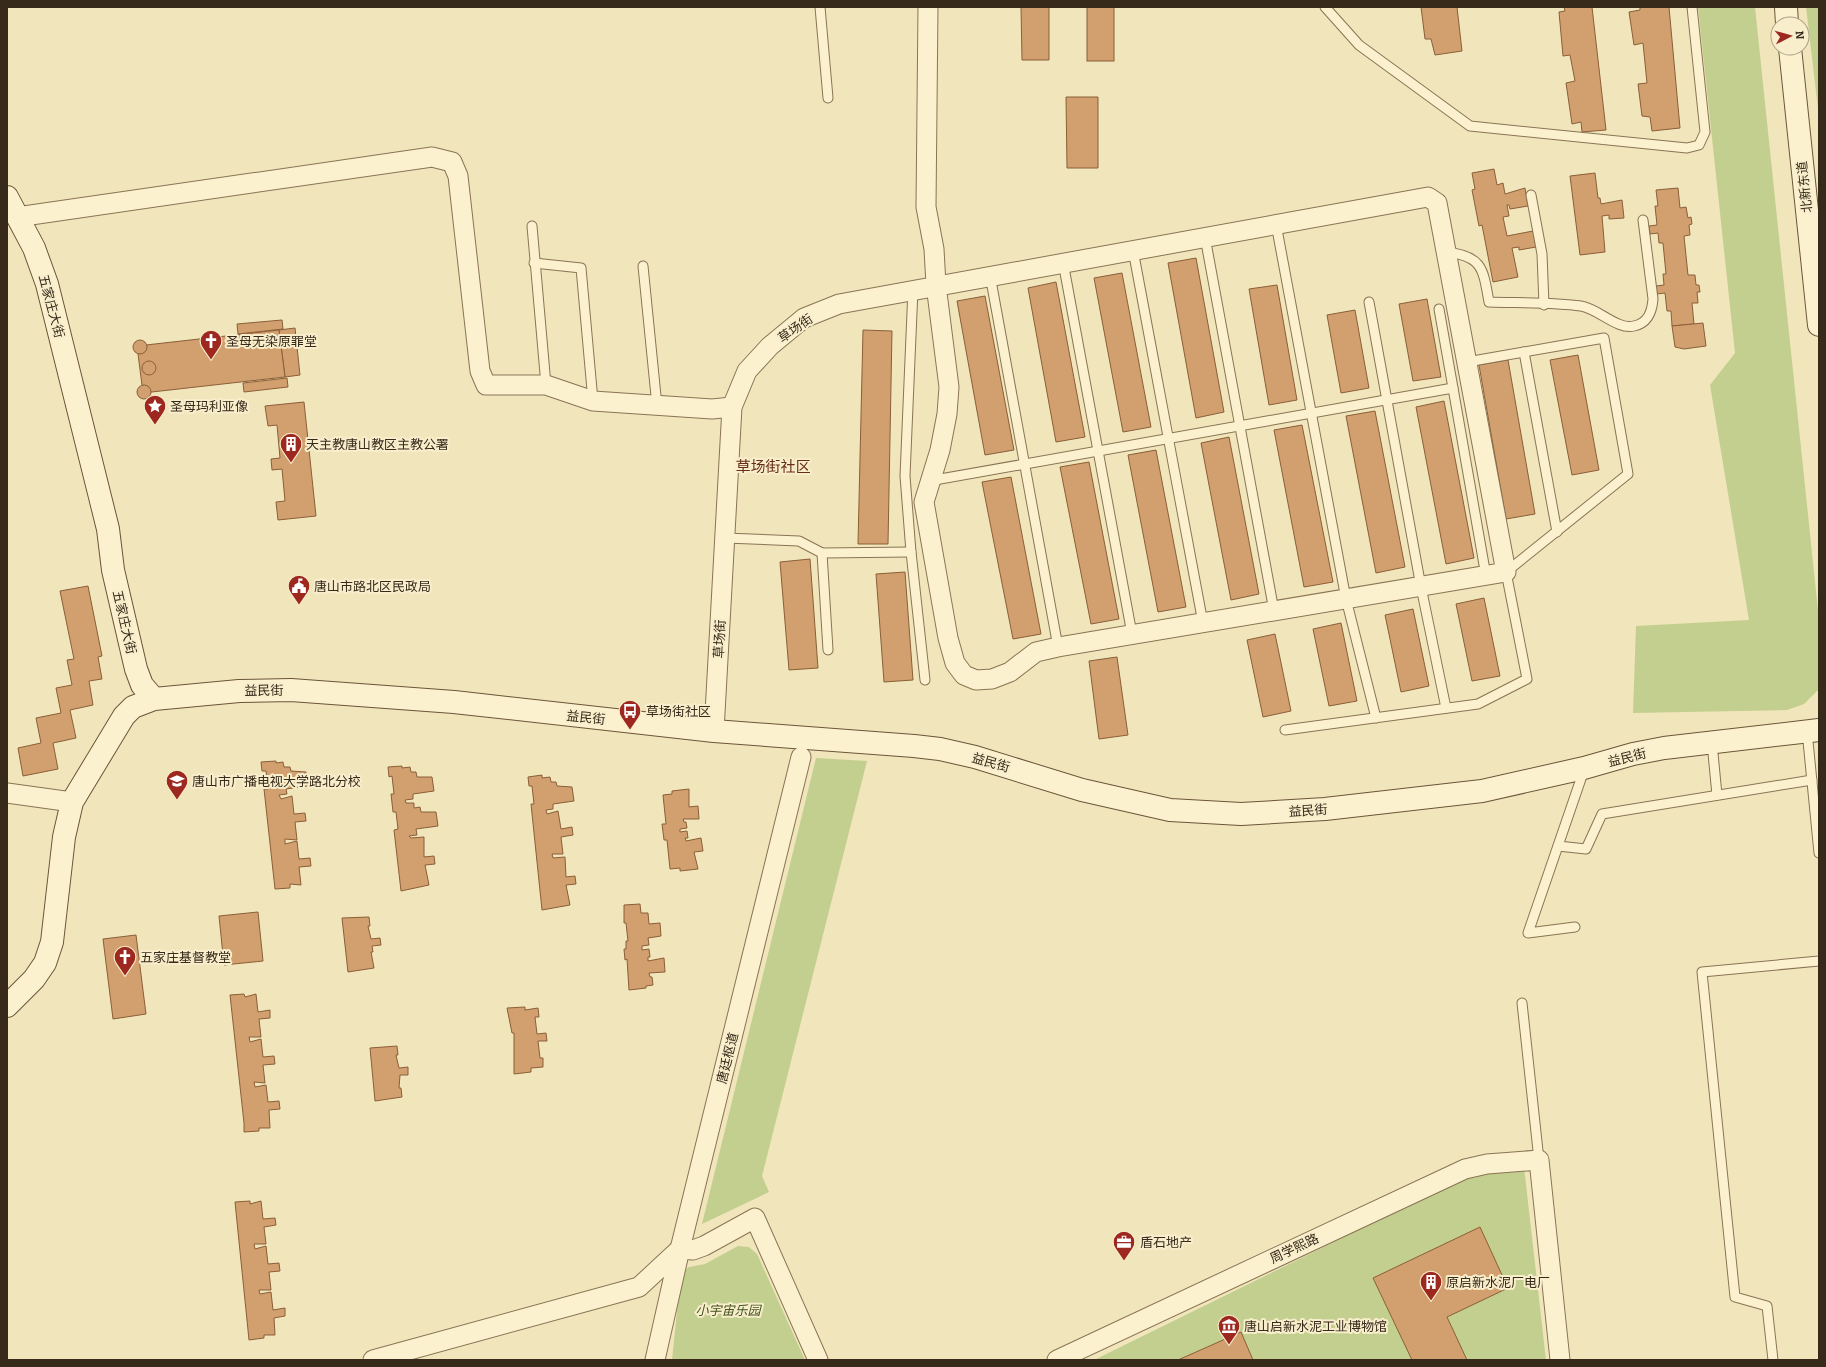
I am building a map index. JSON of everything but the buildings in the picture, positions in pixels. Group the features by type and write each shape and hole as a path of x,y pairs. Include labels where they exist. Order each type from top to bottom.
{"street":[{"path":"928,7 926,207 934,249 936,285 949,387 947,414 940,450 929,481 924,502 948,638 955,663 964,675 976,680 992,679 1010,672 1036,652 1058,647 1506,572"},
{"name":"北新东道","path":"1791,56 1819,325"},
{"path":"17,217 432,157 452,162 458,176 480,370 486,385 546,385 592,402 712,409 732,407"},
{"name":"草场街","path":"714,731 732,407 747,371 770,346 804,318 839,304 913,289 1428,197 1437,203 1506,572"},
{"name":"五家庄大街","path":"7,198 34,248 47,284 108,528 113,570 136,669 142,685 154,699"},
{"name":"益民街","path":"154,699 238,691 291,690 454,702 714,731 940,749 975,757 1082,790 1170,810 1241,814 1325,809 1425,799 1482,790 1584,768 1633,754 1712,742 1813,730"},
{"path":"7,1006 34,979 45,963 52,942 64,837 72,802 124,716 132,707 154,699"},
{"name":"唐廷枢道","path":"654,1360 801,757"},
{"path":"7,793 72,802"},
{"path":"1539,1160 1560,1360"},
{"name":"周学熙路","path":"1056,1360 1465,1169 1487,1164 1539,1160"},
{"path":"373,1360 639,1287 680,1249 693,1250 704,1246 755,1218 818,1360"}],"lane":[{"path":"820,7 828,98"},
{"path":"1325,7 1359,45 1470,126 1687,148 1699,145 1705,132 1692,7"},
{"path":"1531,195 1542,254 1544,304"},
{"path":"1446,252 1463,254 1477,262 1484,274 1489,302 1581,306 1599,312 1622,326 1633,326 1641,324 1648,318 1653,308 1643,220"},
{"path":"1276,224 1346,599 1376,718"},
{"path":"532,226 534,263 546,385"},
{"path":"1205,237 1274,611"},
{"path":"1133,250 1202,623"},
{"path":"1063,262 1132,634"},
{"path":"534,263 581,268 592,402"},
{"path":"643,266 657,406"},
{"path":"990,275 1058,647"},
{"path":"913,289 905,476 924,680"},
{"path":"1369,302 1421,587 1446,708"},
{"path":"1439,309 1486,576"},
{"path":"1285,730 1478,704 1527,679 1506,572 1628,474 1604,338 1467,362"},
{"path":"1524,352 1557,532"},
{"path":"929,481 1453,388"},
{"path":"725,538 799,541 822,553 911,552"},
{"path":"822,553 828,650"},
{"path":"1813,730 1812,780 1819,853"},
{"path":"1712,742 1718,795"},
{"path":"1574,927 1528,933 1584,768"},
{"path":"1558,846 1586,849 1602,814 1812,780"},
{"path":"1773,1360 1767,1306 1735,1298 1702,972 1819,961"},
{"path":"1522,1003 1539,1160"}],"green space":[{"path":"1698,7 1755,7 1819,620 1819,689 1804,704 1787,710 1633,713 1636,626 1749,620 1710,385 1735,353"},
{"path":"1806,7 1819,7 1819,117 1810,41 1810,16 1807,16"},
{"path":"816,758 867,761 762,1176 769,1192 702,1224"},
{"path":"1524,1167 1546,1360 1094,1360 1456,1182 1491,1170"},
{"name":"小宇宙乐园","path":"738,1246 749,1247 757,1254 805,1360 672,1360 681,1272 689,1267 705,1264"}],"place":[{"name":"圣母无染原罪堂","path":"211,360"},
{"name":"圣母玛利亚像","path":"155,426"},
{"name":"天主教唐山教区主教公署","path":"291,464"},
{"name":"唐山市路北区民政局","path":"299,606"},
{"name":"草场街社区","path":"630,730"},
{"name":"唐山市广播电视大学路北分校","path":"177,800"},
{"name":"五家庄基督教堂","path":"125,976"},
{"name":"盾石地产","path":"1124,1262"},
{"name":"原启新水泥厂电厂","path":"1431,1302"},
{"name":"唐山启新水泥工业博物馆","path":"1229,1346"}],"district":[{"name":"草场街社区","path":"773,467"}]}
